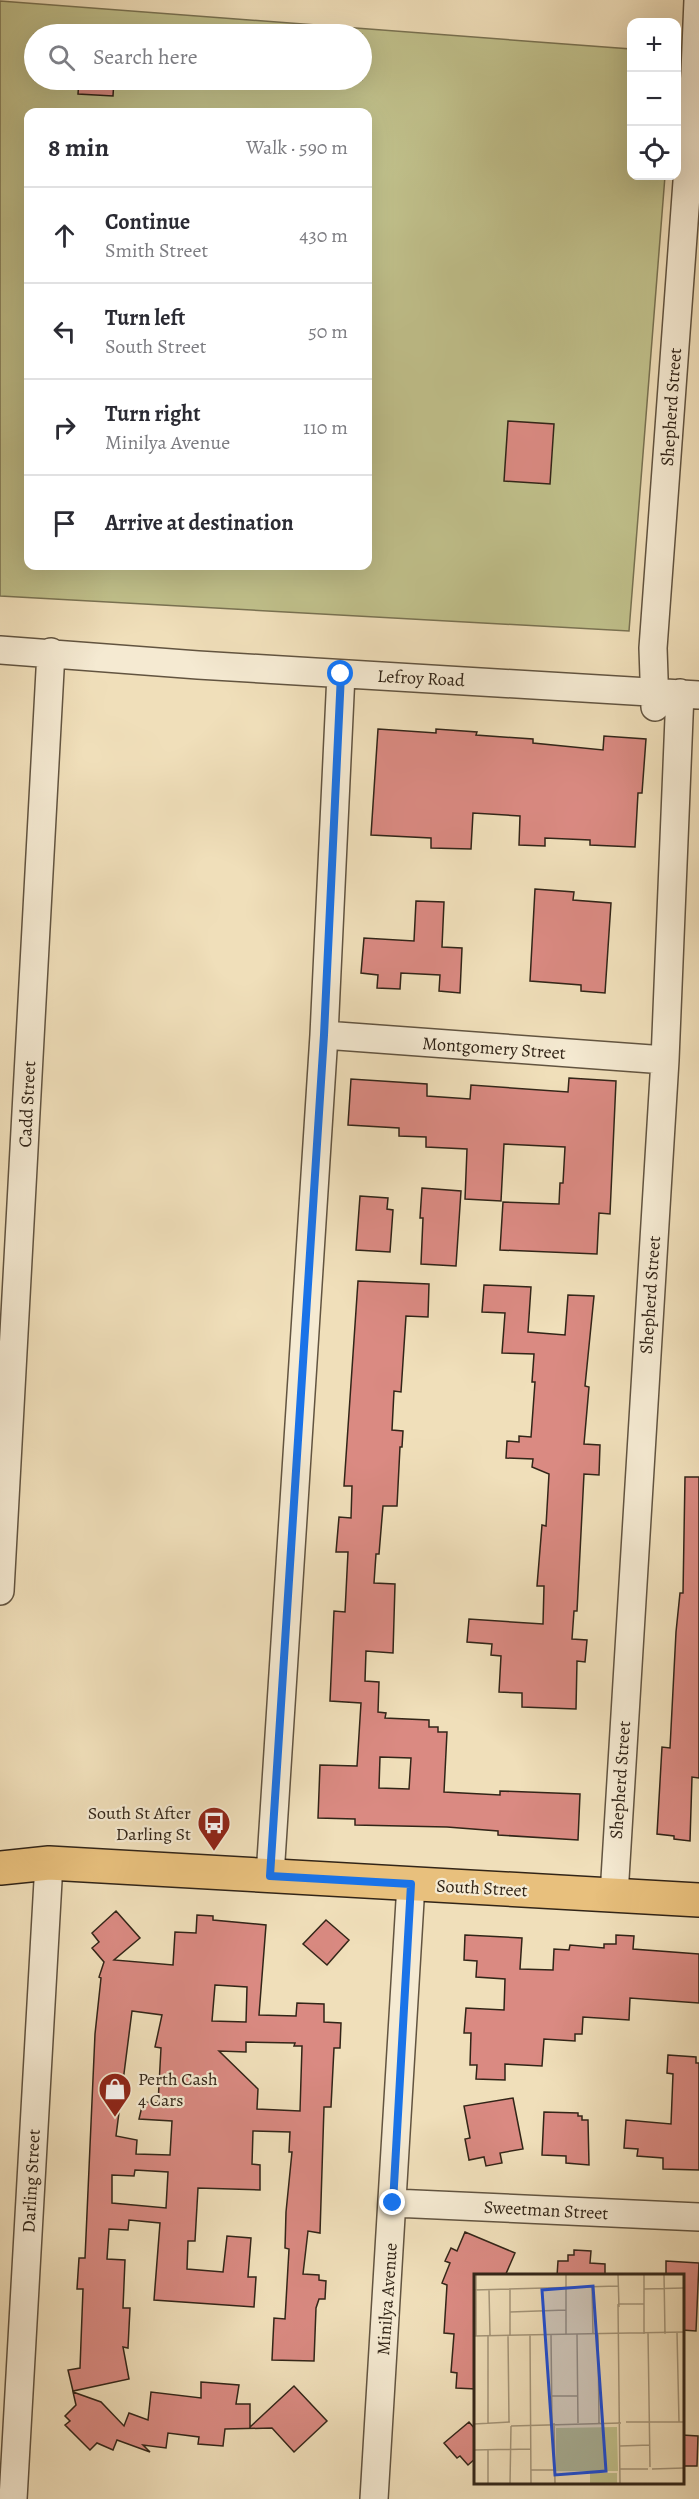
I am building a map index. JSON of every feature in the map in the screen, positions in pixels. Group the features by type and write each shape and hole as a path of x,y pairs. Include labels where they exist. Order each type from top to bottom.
{"main road":[{"name":"South Street","path":"0,1848 49,1863"},
{"name":"South Street","path":"0,1868 49,1863 699,1900"}],"street":[{"name":"Shepherd Street","path":"614,1895 665,1060 678,701 653,648 697,73 698,0"},
{"name":"Lefroy Road","path":"0,650 51,661"},
{"name":"Lefroy Road","path":"0,667 51,661 198,665 341,681 678,701"},
{"name":"Cadd Street","path":"0,1591 51,661"},
{"path":"270,1876 324,1035 341,681"},
{"name":"Montgomery Street","path":"324,1035 665,1060"},
{"name":"Darling Street","path":"13,2499 49,1863"},
{"name":"Minilya Avenue","path":"374,2499 411,1884"},
{"name":"Sweetman Street","path":"393,2203 699,2217"}],"green space":[{"path":"0,1 302,24 24,24 24,90 372,90 372,29 627,49 627,180 665,180 629,631 0,596"}],"building":[{"path":"78,90 113,90 113,96 78,94"},
{"path":"508,421 554,424 550,484 504,481"},
{"path":"378,729 436,733 436,729 477,732 476,735 533,739 533,743 603,750 604,736 646,739 642,793 638,793 635,847 590,845 590,840 545,838 545,846 519,845 520,816 473,813 471,849 431,848 431,838 371,835"},
{"path":"535,889 574,892 573,900 611,903 605,993 581,991 581,985 530,981"},
{"path":"416,901 444,902 442,947 462,948 460,993 439,991 440,975 401,973 400,989 377,988 378,975 361,973 364,938 414,941"},
{"path":"569,1078 616,1081 610,1214 599,1213 597,1254 500,1250 503,1202 559,1204 565,1147 504,1144 501,1201 465,1199 467,1149 426,1147 426,1137 399,1136 399,1128 348,1125 351,1079 427,1084 427,1096 470,1099 471,1085 568,1092"},
{"path":"422,1188 461,1191 456,1266 421,1264"},
{"path":"360,1196 388,1198 387,1209 393,1210 390,1252 356,1250"},
{"path":"358,1281 429,1284 428,1317 406,1316 401,1392 394,1391 392,1430 403,1431 397,1506 383,1506 379,1554 376,1554 374,1583 395,1584 393,1653 366,1651 365,1681 379,1682 378,1712 386,1713 385,1718 429,1720 429,1727 438,1727 438,1732 447,1732 444,1792 500,1795 500,1791 580,1794 578,1840 498,1835 498,1831 447,1827 355,1825 355,1819 318,1818 320,1765 357,1766 361,1703 330,1701 334,1611 345,1612 348,1552 336,1552 339,1517 351,1518 352,1486 344,1486","holes":["380,1757 411,1758 409,1789 379,1788"]},
{"path":"484,1285 531,1287 528,1332 565,1335 568,1295 594,1296 585,1386 589,1387 584,1444 600,1445 599,1475 584,1474 577,1611 574,1611 572,1639 587,1640 585,1662 577,1661 576,1709 522,1707 522,1693 499,1692 501,1656 491,1655 492,1644 467,1642 469,1619 543,1624 544,1586 537,1586 542,1525 546,1526 549,1474 532,1467 533,1459 506,1458 507,1441 519,1442 519,1436 531,1437 535,1382 532,1382 534,1354 502,1353 505,1313 482,1312"},
{"path":"685,1477 699,1477 699,1778 692,1777 690,1841 657,1834 662,1747 670,1748 676,1632 680,1593 683,1593"},
{"path":"116,1911 140,1938 114,1960 173,1965 175,1932 196,1933 197,1915 213,1916 213,1920 266,1925 259,2015 296,2016 297,2003 324,2004 324,2022 341,2023 340,2048 334,2048 331,2107 324,2107 320,2233 308,2231 303,2274 319,2275 319,2280 326,2281 325,2299 319,2299 316,2308 314,2361 272,2360 274,2318 285,2319 289,2249 285,2248 286,2212 292,2152 289,2152 290,2132 253,2131 252,2164 260,2165 260,2190 198,2188 195,2241 188,2241 187,2269 223,2272 227,2236 251,2238 248,2277 256,2277 254,2307 154,2300 160,2223 129,2220 128,2230 109,2229 107,2259 125,2260 123,2308 130,2308 128,2348 123,2347 129,2379 73,2391 68,2370 80,2368 83,2289 77,2289 79,2258 85,2258 95,2034 101,1978 99,1977 104,1962 92,1948 99,1942 92,1933","holes":["215,1985 247,1987 246,2022 212,2021","132,2011 162,2015 155,2047 161,2048 158,2103 143,2102 139,2119 172,2121 170,2155 136,2154 137,2140 116,2136","246,2042 295,2043 294,2046 302,2046 300,2111 257,2109 258,2089 219,2051 246,2052","135,2170 168,2172 166,2208 112,2203 112,2175 134,2176"]},
{"path":"326,1920 349,1940 327,1965 303,1944"},
{"path":"465,1935 522,1938 520,1969 553,1970 554,1949 569,1950 570,1945 604,1948 604,1944 616,1944 616,1935 634,1936 633,1949 699,1954 699,2003 630,1998 629,2020 583,2017 582,2034 575,2034 575,2041 544,2039 542,2066 505,2064 505,2080 476,2079 477,2065 470,2065 471,2033 464,2033 466,2008 504,2010 505,1979 476,1977 477,1961 464,1960"},
{"path":"668,2055 696,2057 696,2063 699,2063 699,2170 663,2169 663,2158 637,2156 638,2149 624,2148 626,2120 671,2124 673,2074 667,2073"},
{"path":"513,2098 523,2149 500,2153 502,2163 486,2166 484,2157 469,2160 465,2139 470,2138 464,2106"},
{"path":"544,2112 578,2113 578,2116 582,2116 582,2120 588,2120 589,2165 566,2163 566,2156 542,2155"},
{"path":"465,2232 515,2253 506,2274 474,2274 474,2389 456,2388 457,2373 451,2372 454,2334 444,2333 447,2285 442,2283 450,2263 445,2261 451,2248 457,2251"},
{"path":"574,2250 591,2251 590,2263 605,2264 605,2274 557,2274 558,2261 568,2261 568,2255 574,2255"},
{"path":"666,2261 699,2263 696,2331 684,2330 684,2274 666,2274"},
{"path":"201,2382 239,2385 236,2404 250,2404 250,2427 294,2386 327,2421 294,2452 272,2428 225,2429 223,2446 198,2444 199,2437 168,2433 166,2448 143,2445 150,2452 117,2440 113,2450 97,2443 90,2450 65,2425 70,2421 65,2416 76,2405 73,2392 101,2402 124,2426 129,2413 148,2420 151,2392 201,2398"},
{"path":"469,2422 474,2428 474,2460 468,2465 460,2456 457,2458 444,2443"},
{"path":"684,2435 698,2436 697,2466 684,2466"}],"place":[{"name":"South St After Darling St","path":"214,1852"},
{"name":"Perth Cash 4 Cars","path":"115,2118"}],"route":[{"path":"341,674 324,1035 270,1876 411,1884 393,2203"}]}
